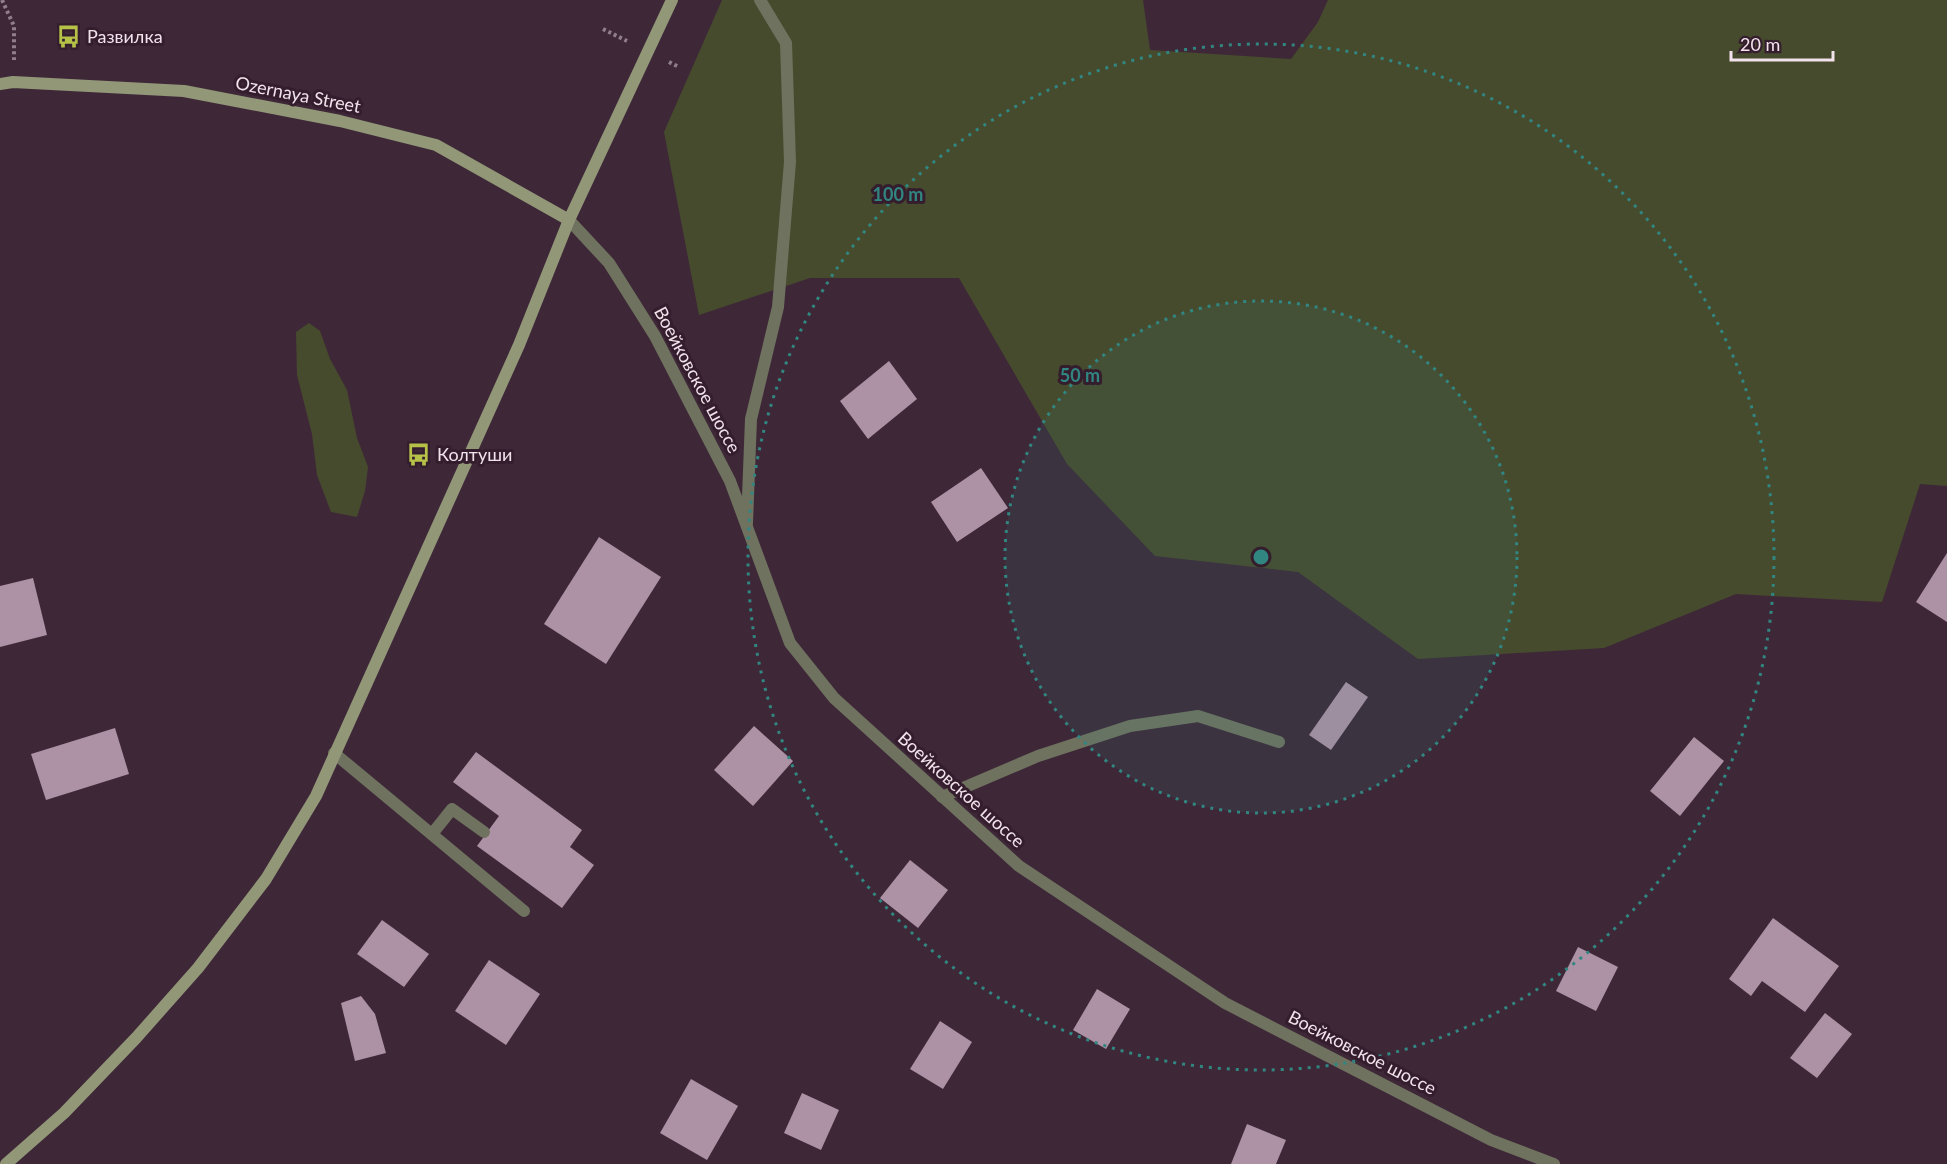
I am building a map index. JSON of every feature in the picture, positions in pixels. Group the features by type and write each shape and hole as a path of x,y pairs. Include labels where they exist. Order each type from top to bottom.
{"main road":[{"path":"6,1164 72,1105 198,968 266,879 316,795 519,345 569,220 672,0"},
{"name":"Ozernaya Street","path":"0,84 13,82 184,91 340,121 436,145 569,220"}],"street":[{"path":"747,523 751,419 778,307 790,162 786,43 760,0"},
{"name":"Воейковское шоссе","path":"569,220 609,263 655,336 730,481 790,643 834,698 1019,866 1225,1003 1491,1140 1554,1164"},
{"path":"942,797 1038,756 1130,726 1198,716 1279,742"},
{"path":"334,753 524,911"},
{"path":"432,834 452,809 484,832"}],"path":[{"path":"3,0 14,26 13,82"}],"green space":[{"path":"722,0 1143,0 1150,50 1291,59 1318,22 1328,0 1947,0 1947,486 1920,484 1882,602 1736,594 1604,648 1418,659 1298,572 1155,556 1067,464 959,278 810,278 699,315 664,132"},
{"path":"309,323 320,331 330,359 347,390 357,438 368,467 365,491 357,517 331,512 317,475 312,434 297,375 296,332"}],"building":[{"path":"889,361 917,399 868,439 840,401"},
{"path":"981,468 1008,508 957,542 931,502"},
{"path":"599,537 661,577 606,664 544,624"},
{"path":"1947,553 1947,622 1916,602"},
{"path":"33,578 47,635 0,647 0,586"},
{"path":"1346,682 1368,697 1331,750 1309,735"},
{"path":"754,726 793,761 753,806 714,770"},
{"path":"115,728 129,774 46,800 31,754"},
{"path":"1694,737 1724,761 1680,816 1650,791"},
{"path":"476,752 582,830 570,847 594,865 562,908 477,846 499,816 453,782"},
{"path":"910,860 948,890 918,928 880,898"},
{"path":"1773,918 1839,966 1805,1012 1762,981 1751,996 1729,979"},
{"path":"382,920 429,954 404,987 357,954"},
{"path":"1578,947 1618,967 1596,1011 1556,991"},
{"path":"489,960 540,994 506,1045 455,1011"},
{"path":"1097,989 1130,1009 1106,1049 1073,1030"},
{"path":"361,996 375,1014 386,1053 355,1061 341,1003"},
{"path":"1825,1013 1852,1034 1817,1078 1790,1058"},
{"path":"940,1021 972,1042 943,1089 910,1069"},
{"path":"691,1079 738,1106 707,1160 660,1133"},
{"path":"802,1093 839,1110 821,1150 784,1133"},
{"path":"1247,1124 1286,1140 1276,1164 1231,1164"}],"place":[{"name":"Развилка","path":"69,37"},
{"name":"Колтуши","path":"419,455"}]}
